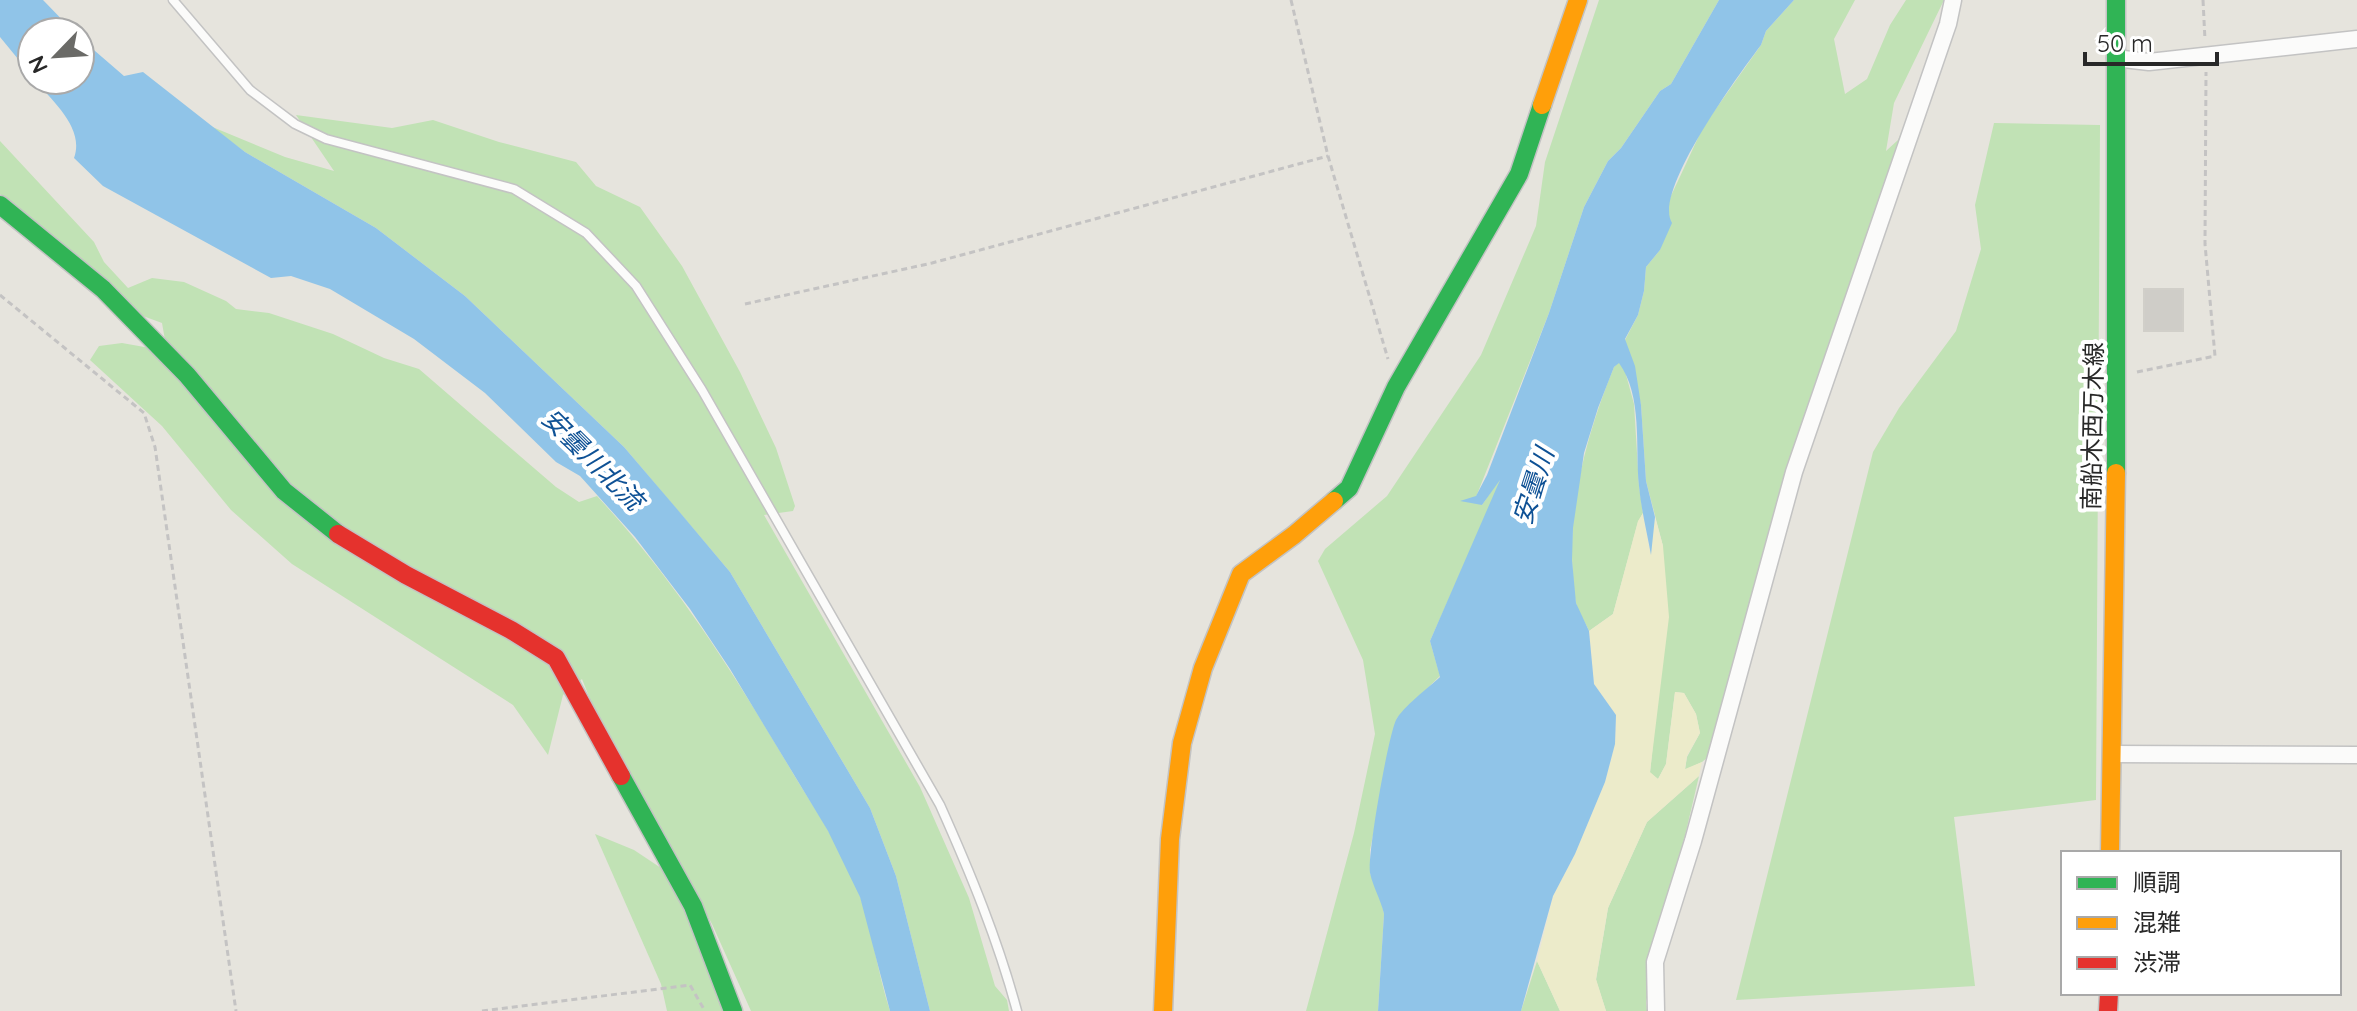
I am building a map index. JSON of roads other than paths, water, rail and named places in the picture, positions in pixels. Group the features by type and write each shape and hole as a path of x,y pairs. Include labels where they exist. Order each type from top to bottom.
{"street":[{"path":"1163,1011 1170,839 1182,743 1203,668 1241,574 1294,535 1349,488 1396,387 1519,174 1578,0"},
{"path":"1656,1011 1655,962 1693,841 1794,472 1915,124 1953,0"},
{"name":"南船木西万木線","path":"2110,851 2117,376 2116,0"},
{"path":"2115,58 2149,62 2357,39"},
{"path":"0,205 103,289 187,375 284,491 336,533 556,658 693,906 733,1011"},
{"path":"2112,754 2357,755"}],"lane":[{"path":"173,0 250,90 295,124 326,139 514,189 586,233 636,286 702,390 940,805 968,867 1017,1011"}],"water":[{"path":"0,0 43,0 58,16 16,16 16,56 0,37"},
{"name":"安曇川","path":"1719,0 1794,0 1766,31 1761,45 1718,105 1686,160 1669,208 1672,223 1660,250 1646,267 1638,315 1625,339 1635,366 1646,481 1655,517 1651,555 1640,495 1635,406 1627,376 1619,363 1614,367 1598,408 1584,453 1573,528 1572,560 1576,603 1589,631 1594,684 1616,715 1615,744 1605,782 1575,854 1553,896 1521,1011 1378,1011 1384,914 1371,878 1370,862 1388,749 1399,715 1440,677 1430,641 1500,480 1482,505 1460,501 1476,496 1487,475 1549,313 1584,207 1608,161 1621,148 1660,91 1671,84"},
{"name":"安曇川北流","path":"96,52 124,76 143,72 245,152 376,228 465,296 624,447 730,572 870,808 896,876 930,1011 890,1011 860,897 828,831 690,609 635,537 580,476 556,462 485,393 414,339 330,289 291,276 271,278 103,186 74,158 75,136 49,96 96,96"}]}
